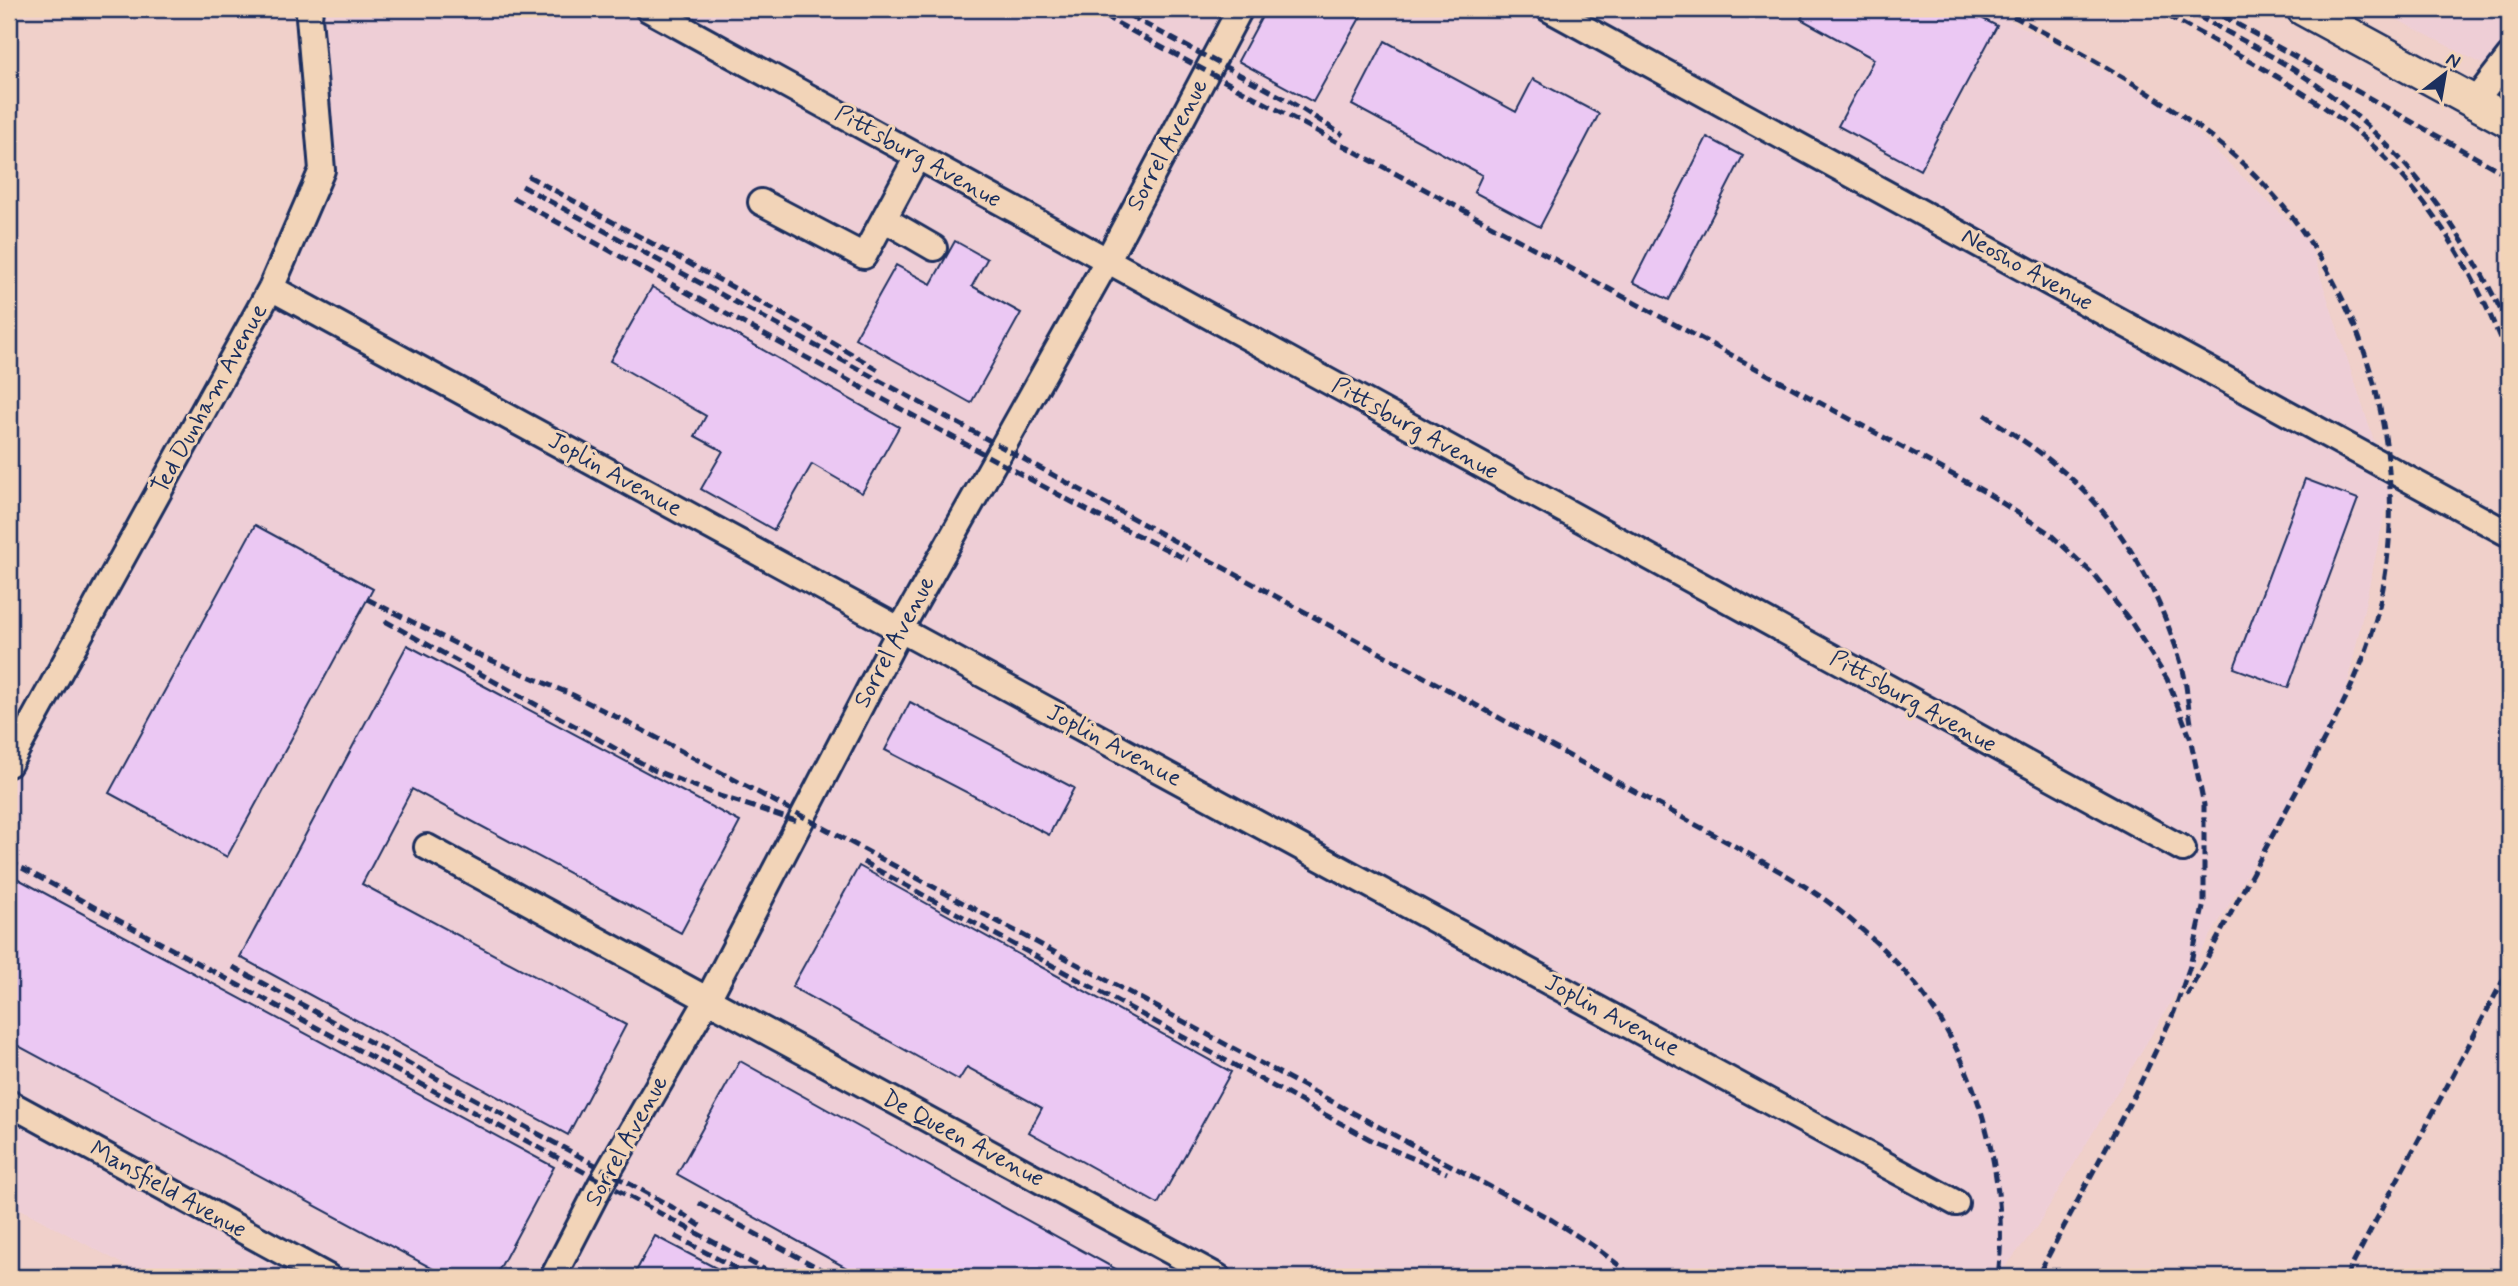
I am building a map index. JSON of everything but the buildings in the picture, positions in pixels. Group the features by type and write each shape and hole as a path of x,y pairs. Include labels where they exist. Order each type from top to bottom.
{"main road":[{"path":"2303,9 2509,121"}],"street":[{"name":"Ted Dunham Avenue","path":"9,764 271,288 322,170 310,9"},
{"name":"Pittsburg Avenue","path":"648,9 2183,849"},
{"name":"Sorrel Avenue","path":"553,1277 601,1184 707,1001 900,630 1107,261 1240,9"},
{"name":"Neosho Avenue","path":"1549,9 2505,531"},
{"path":"2474,102 2509,57"},
{"path":"761,202 864,256 918,157"},
{"path":"884,219 934,248"},
{"name":"Joplin Avenue","path":"271,288 1956,1203"},
{"name":"De Queen Avenue","path":"426,848 1192,1271 1218,1277"},
{"name":"Mansfield Avenue","path":"9,1103 328,1277"}],"shaded area":[{"path":"310,9 1989,9 2172,108 2309,241 2390,490 2344,701 2290,803 2036,1228 1997,1277 147,1277 9,1203 9,764 322,171"},
{"path":"2377,9 2509,9 2509,78"}],"railway":[{"path":"1091,9 1985,492 2049,533 2095,576 2131,622 2167,679 2190,737 2204,805 2204,903 2190,966 2174,1012 2141,1082 2037,1277"},
{"path":"1117,9 1289,101 1343,135"},
{"path":"2000,9 2119,75 2177,112 2231,153 2279,201 2318,255 2350,315 2373,379 2386,445 2390,512 2384,580 2368,645 2335,720 2187,996"},
{"path":"2155,9 2297,89 2370,143 2421,198 2443,229 2480,294 2509,362"},
{"path":"2185,9 2288,66 2325,91 2390,148 2418,180 2468,250 2509,327"},
{"path":"2210,9 2509,176"},
{"path":"528,176 817,333 880,371"},
{"path":"522,186 1733,845 1833,906 1880,946 1912,980 1930,1004 1964,1066 1988,1135 1995,1171 1999,1207 1998,1277"},
{"path":"513,198 1096,515 1188,560"},
{"path":"1985,415 2059,468 2081,488 2120,534 2150,586 2174,642 2183,670 2191,723"},
{"path":"367,599 474,653 573,695 644,731 1552,1220 1595,1247 1634,1277"},
{"path":"385,621 656,771 796,821"},
{"path":"9,861 778,1277"},
{"path":"863,862 1375,1142 1447,1173"},
{"path":"233,967 672,1207 705,1229"},
{"path":"2346,1277 2509,969"},
{"path":"699,1203 835,1277"},
{"path":"675,1236 752,1277"}]}
